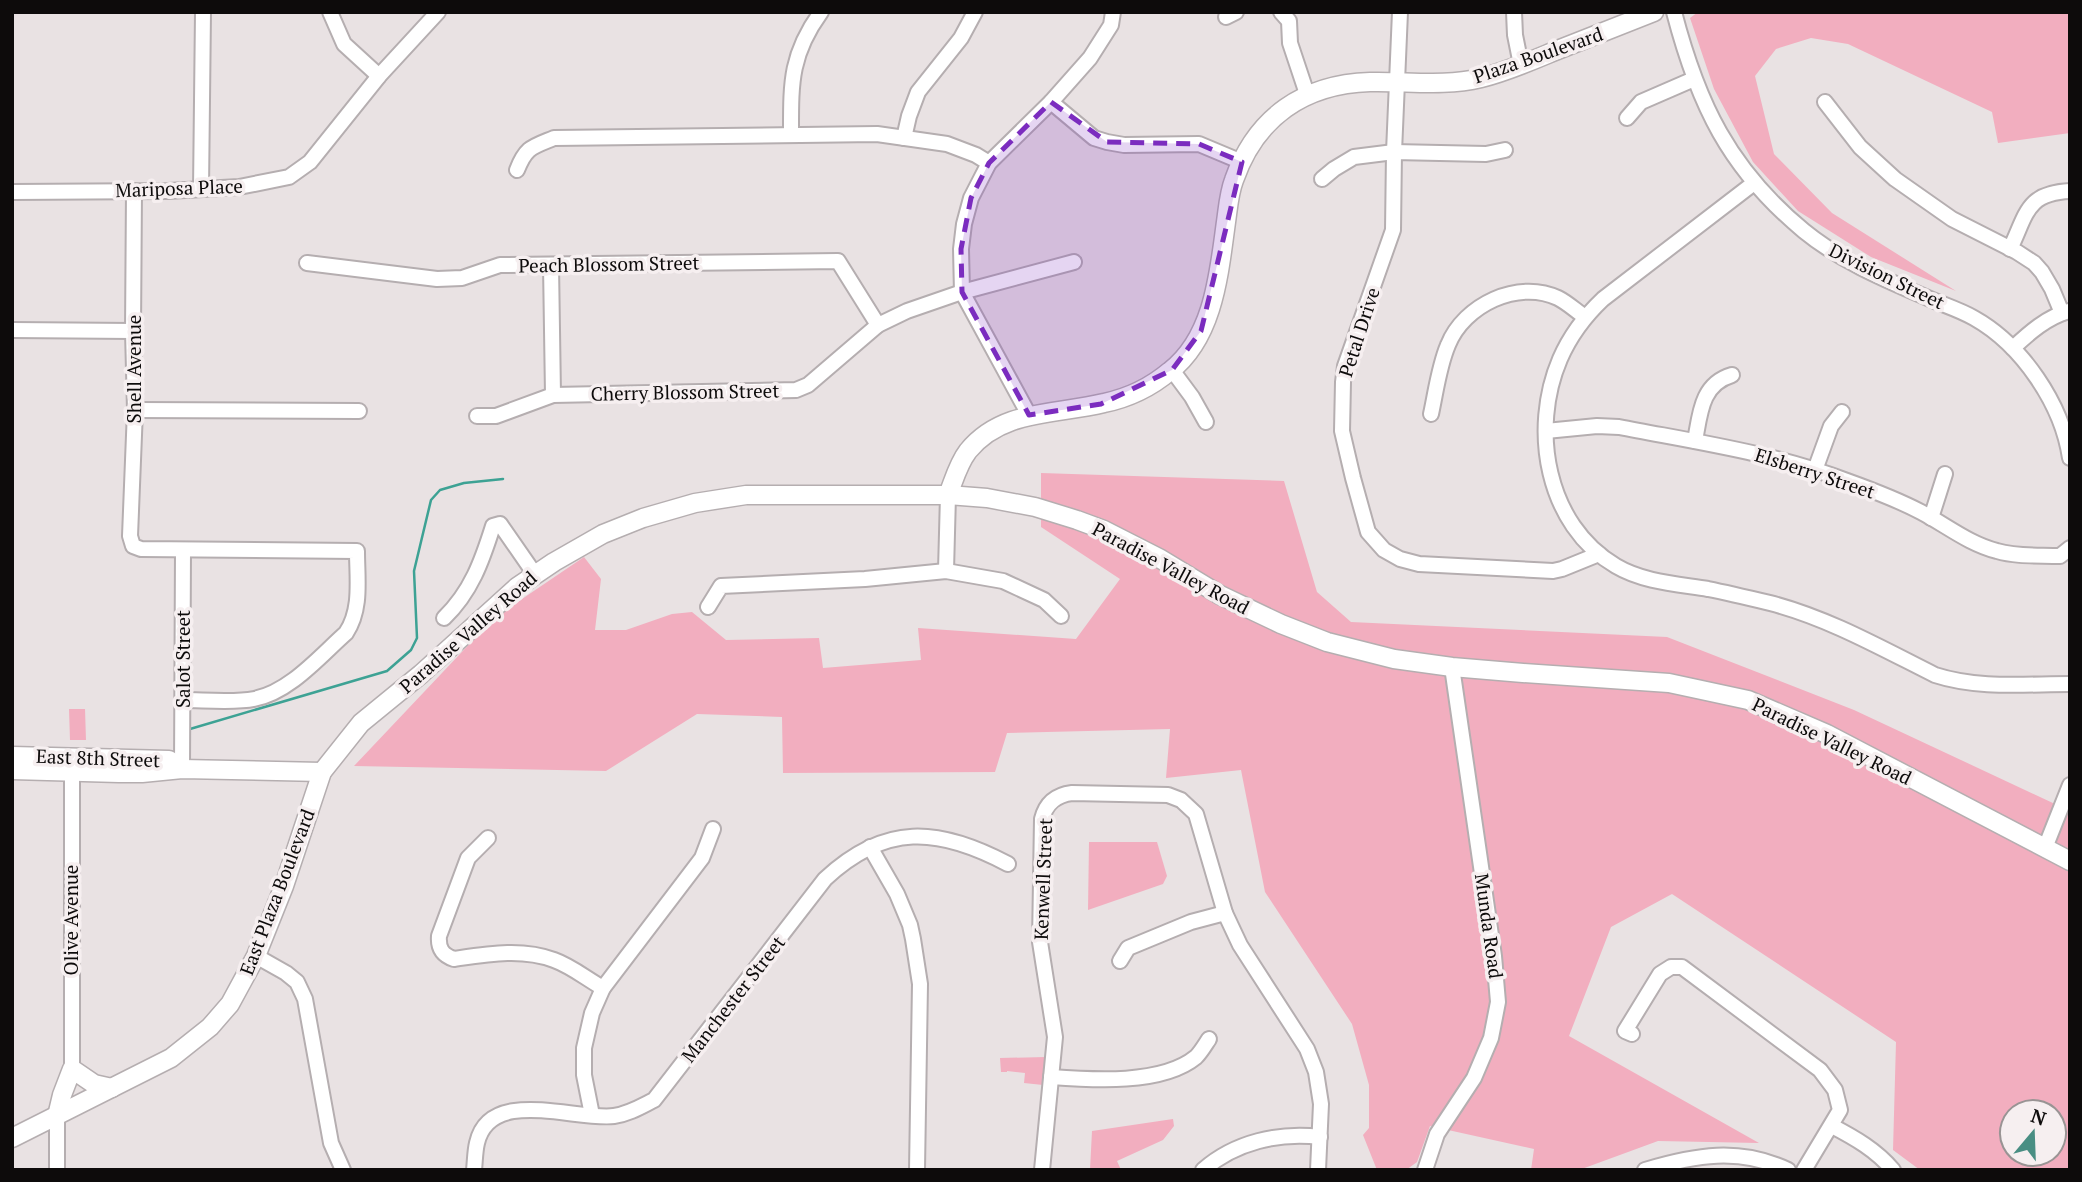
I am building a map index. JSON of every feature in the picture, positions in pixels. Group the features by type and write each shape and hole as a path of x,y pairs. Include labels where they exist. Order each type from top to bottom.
{"main road":[{"name":"Plaza Boulevard","path":"1242,162 1266,125 1307,94 1349,83 1446,84 1481,78 1521,65 1654,12"},
{"path":"948,495 961,462 969,450 984,435 996,428 1029,415 1123,398 1147,387 1172,370 1201,331 1211,307 1233,181 1242,162"},
{"name":"Paradise Valley Road","path":"322,772 361,723 421,674 534,573 603,534 643,517 695,503 746,495 948,495 987,498 1035,507 1104,530 1159,558 1220,595 1327,642 1394,659 1452,667 1669,683 1748,700 1827,734 2070,861"},
{"name":"East 8th Street","path":"12,756 142,773 182,769 322,772"},
{"name":"East 8th Street","path":"12,770 72,765"},
{"name":"East Plaza Boulevard","path":"12,1138 171,1058 193,1043 230,1004 256,957 284,886 322,772"},
{"path":"57,1116 61,1095 72,1069 94,1084 111,1088"}],"street":[{"path":"201,189 203,12"},
{"path":"330,12 344,44 379,76"},
{"name":"Mariposa Place","path":"12,192 239,187 289,177 310,162 379,76 438,12"},
{"path":"791,134 795,62 806,33 821,12"},
{"path":"904,138 918,92 961,38 975,12"},
{"path":"1029,415 962,292 961,249 964,224 971,198 989,163 1051,102 1090,58 1111,25 1113,12"},
{"path":"1281,12 1289,21 1290,43 1307,94"},
{"name":"Petal Drive","path":"1400,12 1393,230 1345,366 1341,398 1344,440 1368,532 1378,545 1392,555 1419,564 1553,571 1599,554"},
{"path":"1514,12 1521,65"},
{"name":"Division Street","path":"1674,12 1694,79 1721,139 1754,183 1804,231 1845,259 1974,318 2001,337 2042,384 2068,440 2070,458"},
{"path":"1627,118 1641,102 1694,79"},
{"path":"1051,102 1094,138 1124,145 1199,144 1242,162"},
{"path":"1825,102 1860,147 1895,179 1952,219 2034,263 2042,272 2066,312 2034,329 2013,348"},
{"path":"517,170 524,153 554,138 791,134 877,135 947,144 989,163"},
{"path":"1322,179 1354,157 1394,152 1486,154 1505,150"},
{"path":"1754,183 1603,299 1585,317 1568,343 1555,371 1548,400 1547,458 1558,498 1579,534 1617,567 1645,578 1771,603 1808,615 1842,628 1950,680 1982,685 2070,684"},
{"name":"Shell Avenue","path":"134,191 135,410 130,536 133,545 141,549 183,550"},
{"path":"2010,249 2032,204 2048,193 2070,191"},
{"name":"Peach Blossom Street","path":"307,263 437,279 463,278 500,265 838,261 878,325"},
{"name":"Cherry Blossom Street","path":"477,416 496,416 553,395 796,390 808,385 878,325 908,311 962,292 1074,262"},
{"path":"551,265 553,395"},
{"path":"1432,414 1448,346 1459,327 1484,304 1516,293 1538,293 1559,299 1585,317"},
{"path":"12,330 133,331"},
{"path":"1172,370 1206,422"},
{"path":"1695,441 1705,396 1719,380 1732,374"},
{"path":"135,410 359,411"},
{"path":"1815,470 1831,426 1842,412"},
{"name":"Elsberry Street","path":"1546,431 1597,426 1619,427 1766,456 1815,470 1889,498 1975,543 2001,553 2060,556 2070,548"},
{"path":"1931,518 1945,474"},
{"path":"946,570 948,495"},
{"path":"444,618 466,594 496,524 500,524 534,573"},
{"path":"183,550 357,551 357,611 353,624 292,681 273,694 252,700 183,700"},
{"name":"Salot Street","path":"182,769 183,550"},
{"path":"708,607 721,586 865,579 946,570 1003,581 1044,600 1061,616"},
{"name":"Munda Road","path":"1425,1170 1437,1134 1474,1078 1491,1038 1498,1002 1494,956 1452,667"},
{"name":"Olive Avenue","path":"72,765 72,1069"},
{"path":"2045,848 2070,785"},
{"name":"Kenwell Street","path":"1042,1170 1055,1037 1040,942 1041,824 1048,804 1059,796 1072,793 1168,795 1181,800 1196,814 1225,913 1240,945 1307,1049 1316,1072 1321,1104 1318,1170"},
{"path":"592,1115 584,1075 584,1048 592,1013 603,988 702,858 713,829"},
{"name":"Manchester Street","path":"474,1170 480,1136 487,1125 502,1113 520,1109 613,1116 628,1113 654,1100 825,879 841,865 870,847 904,838 939,837 975,847 1008,864"},
{"path":"488,838 468,858 439,936 438,946 441,951 447,957 454,958 500,952 537,955 557,961 603,988"},
{"path":"870,847 911,925 920,984 917,1170"},
{"path":"1120,961 1128,948 1191,922 1225,913"},
{"path":"256,957 297,982 305,999 331,1143 343,1170"},
{"path":"1632,1034 1625,1031 1660,974 1671,967 1682,967 1826,1076 1835,1090 1840,1110 1804,1170"},
{"path":"1051,1077 1091,1080 1152,1075 1188,1062 1198,1055 1209,1039"},
{"path":"57,1116 57,1170"},
{"path":"1832,1126 1861,1142 1883,1158 1893,1170"},
{"path":"1203,1170 1214,1160 1245,1145 1278,1137 1320,1137"},
{"path":"1645,1170 1680,1159 1722,1154 1743,1156 1788,1170"}],"highlighted area":[{"path":"1051,102 1107,142 1199,144 1242,162 1201,331 1172,370 1101,404 1029,415 962,292 961,249 971,198 989,163"}],"shaded area":[{"path":"1698,12 2070,12 2070,133 1998,143 1992,112 1848,44 1811,38 1776,49 1755,76 1774,154 1832,213 1956,291 1871,257 1798,211 1753,162 1714,89 1690,18"},
{"path":"1041,473 1284,481 1317,592 1351,622 1667,637 1854,710 2070,811 2070,1170 1920,1170 1893,1150 1896,1042 1672,894 1611,927 1569,1036 1759,1143 1658,1141 1579,1170 1531,1170 1534,1149 1430,1126 1417,1162 1406,1170 1377,1170 1363,1135 1369,1128 1369,1085 1352,1024 1265,892 1241,770 1166,778 1170,729 1007,733 995,772 783,773 782,717 697,714 606,771 354,766 494,618 584,557 601,579 595,630 626,630 672,614 692,612 726,640 819,638 823,668 921,660 918,628 1076,639 1120,579 1041,527"},
{"path":"69,709 85,709 86,740 70,740"},
{"path":"1089,842 1157,842 1167,876 1163,884 1088,910"},
{"path":"1046,1057 1043,1085 1024,1083 1025,1073 1001,1072 1000,1058"},
{"path":"1173,1119 1174,1126 1163,1140 1117,1161 1121,1170 1090,1170 1092,1131"}],"waterway":[{"path":"190,729 387,671 411,650 417,638 414,571 431,500 440,490 464,483 503,479"}]}
